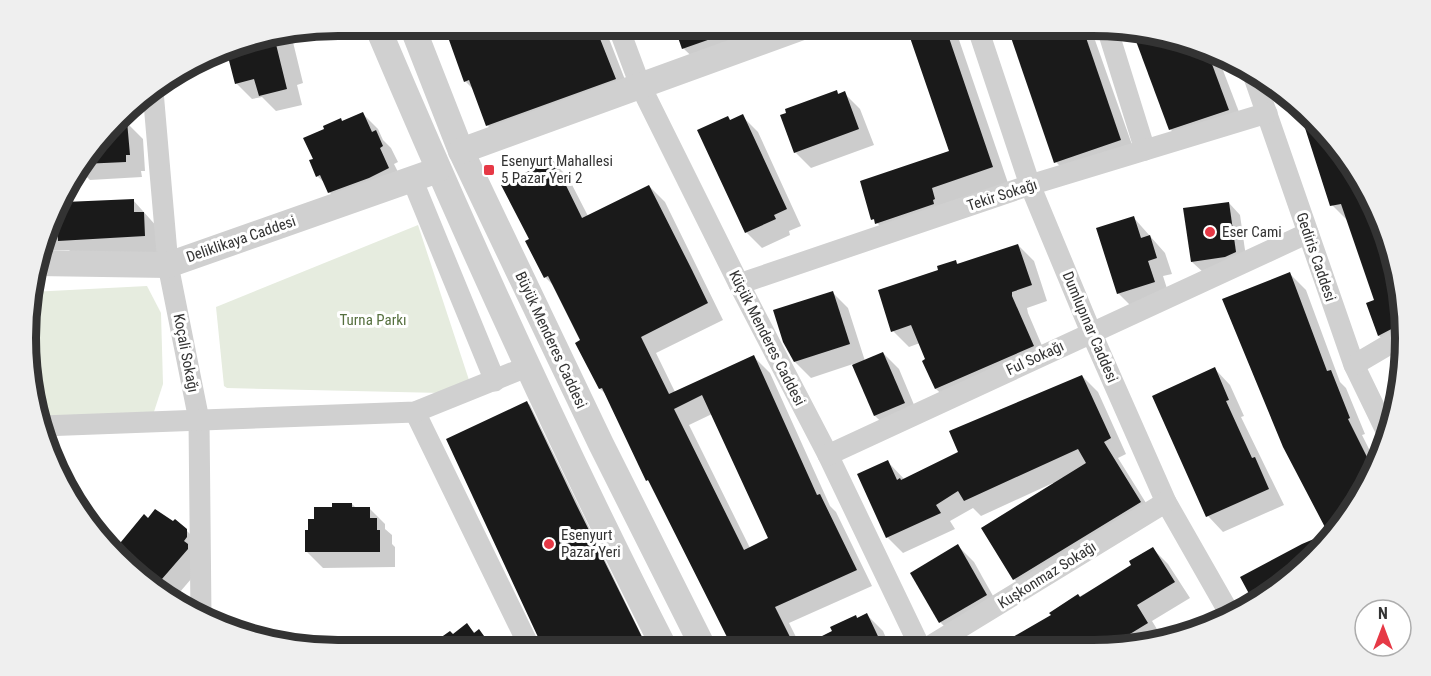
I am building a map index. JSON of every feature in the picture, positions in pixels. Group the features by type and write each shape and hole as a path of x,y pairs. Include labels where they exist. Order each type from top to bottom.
{"street":[{"name":"Büyük Menderes Caddesi","path":"381,36 438,170 571,460 661,640"},
{"name":"Büyük Menderes Caddesi","path":"416,36 461,151 601,444 699,640"},
{"name":"Küçük Menderes Caddesi","path":"622,36 640,85 739,284 828,455 917,640"},
{"path":"461,151 777,36"},
{"name":"Dumlupınar Caddesi","path":"980,36 1030,185 1092,332 1166,502 1227,609"},
{"path":"1110,37 1144,150"},
{"name":"Gediris Caddesi","path":"1257,84 1354,365 1383,424"},
{"name":"Koçali Sokağı","path":"154,98 168,265 199,420 201,607"},
{"name":"Tekir Sokağı","path":"739,284 1030,185 1267,113"},
{"name":"Deliklikaya Caddesi","path":"45,263 168,265 438,170"},
{"path":"412,179 495,381"},
{"name":"Ful Sokağı","path":"828,455 1308,233"},
{"path":"1354,365 1395,341"},
{"path":"49,426 415,412 529,366"},
{"path":"415,412 524,640"},
{"name":"Kuşkonmaz Sokağı","path":"940,640 1166,502"}],"green space":[{"name":"Turna Parkı","path":"418,225 469,380 442,393 227,388 224,386 216,307"},
{"path":"147,286 161,313 163,384 150,424 50,428 42,397 37,358 36,338 40,292"}],"building":[{"path":"448,36 599,36 616,79 486,126 469,80 464,82"},
{"path":"677,36 719,36 682,49"},
{"path":"909,36 948,36 993,167 932,188 934,204 875,224 874,219 871,220 860,181 949,151"},
{"path":"1010,36 1085,36 1121,140 1054,163"},
{"path":"1135,40 1171,46 1210,60 1229,110 1169,130"},
{"path":"276,43 287,89 259,96 254,79 235,84 228,57"},
{"path":"837,90 838,94 845,91 859,129 794,153 780,115 786,113 785,109"},
{"path":"363,112 372,132 376,130 383,146 380,148 389,168 328,193 320,175 316,177 309,160 313,159 303,138 324,129 323,126 341,118 342,121"},
{"path":"743,114 787,209 774,215 776,219 745,233 697,130 728,116 730,120"},
{"path":"127,121 130,155 126,155 126,162 91,164"},
{"path":"1309,127 1344,170 1364,204 1379,241 1389,279 1394,327 1378,336 1366,303 1374,300 1341,204 1330,206 1305,128"},
{"path":"553,159 582,218 649,185 708,303 641,337 669,394 754,355 817,495 820,494 857,570 775,607 792,640 728,640 648,480 646,481 602,388 599,389 575,343 580,340 548,276 544,278 525,241 529,239 501,185","holes":["702,395 768,538 744,550 674,409"]},
{"path":"134,199 134,212 144,212 145,236 58,241 57,226 62,215 66,215 68,202"},
{"name":"Eser Cami","path":"1229,202 1236,252 1225,257 1191,262 1183,208"},
{"path":"1134,216 1141,238 1150,235 1157,258 1148,261 1155,282 1117,294 1096,228"},
{"path":"1018,244 1032,285 1012,292 1012,296 1034,346 935,389 922,361 925,359 911,325 891,332 878,290 938,270 937,266 956,260 957,264"},
{"path":"1290,272 1327,371 1331,370 1350,418 1348,419 1369,461 1355,489 1326,530 1283,447 1222,299"},
{"path":"833,291 850,344 794,362 783,342 773,310"},
{"path":"883,352 905,403 874,416 852,365"},
{"path":"1215,367 1229,400 1226,401 1269,489 1206,517 1152,396"},
{"path":"1082,375 1111,438 1104,442 1141,502 1013,580 981,528 1086,463 1078,449 964,501 958,491 936,505 941,513 886,538 857,474 888,460 897,480 900,478 901,480 958,452 949,431"},
{"name":"Esenyurt Pazar Yeri","path":"527,401 644,640 539,640 446,439"},
{"path":"332,503 352,503 352,507 370,507 370,518 377,518 377,530 380,530 380,552 305,552 305,530 308,530 308,519 314,519 314,507 332,507"},
{"path":"155,509 173,521 175,519 187,529 187,537 184,541 188,544 188,549 160,582 118,545 144,514 148,518"},
{"path":"1321,536 1307,552 1277,578 1250,596 1240,577"},
{"path":"958,544 987,595 939,623 910,573"},
{"path":"1153,547 1175,582 1137,605 1148,623 1124,638 1008,640 1051,615 1049,613 1078,594 1080,597 1131,565 1129,561"},
{"path":"867,613 880,640 824,640 822,636 832,631 830,627 856,615 857,618"},
{"path":"467,623 474,633 479,629 487,640 437,640 450,631 453,634"}],"place":[{"name":"Esenyurt Mahallesi 5 Pazar Yeri 2","path":"489,170"},
{"name":"Eser Cami","path":"1210,232"},
{"name":"Esenyurt Pazar Yeri","path":"549,544"}]}
